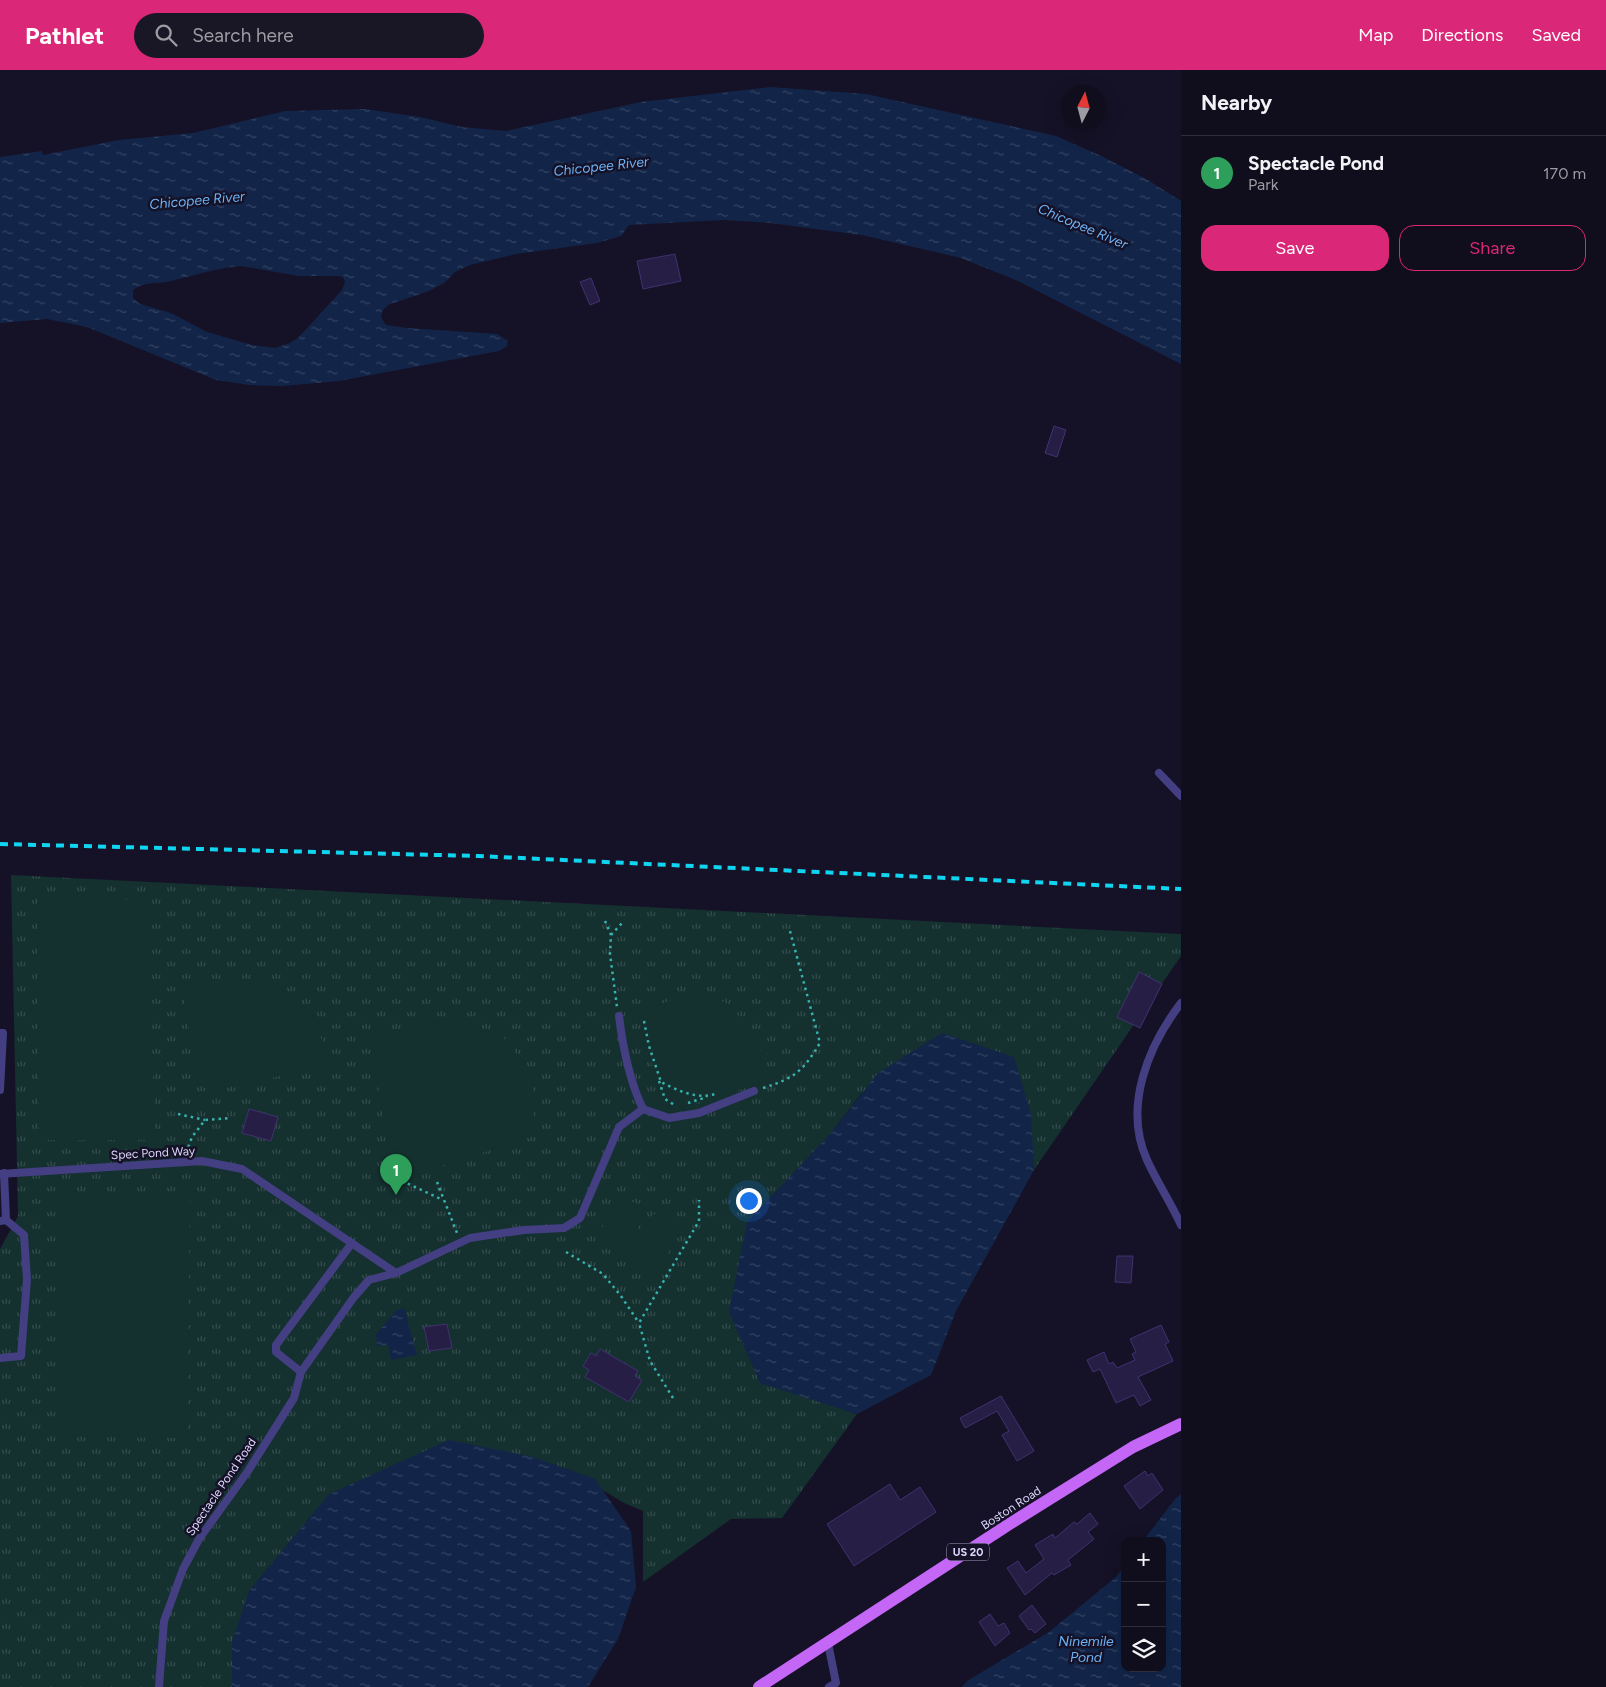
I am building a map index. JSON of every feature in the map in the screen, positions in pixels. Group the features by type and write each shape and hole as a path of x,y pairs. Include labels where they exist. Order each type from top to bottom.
{"main road":[{"name":"Boston Road","path":"759,1687 1011,1523 1133,1447 1181,1424"}],"lane":[{"path":"1159,773 1181,796"},
{"path":"1181,1003 1166,1023 1148,1058 1140,1091 1138,1130 1147,1160 1181,1225"},
{"path":"619,1016 622,1045 633,1088 643,1109 669,1118 699,1114 754,1091"},
{"path":"0,1033 2,1033 0,1090"},
{"name":"Spectacle Pond Road","path":"158,1687 164,1621 183,1569 199,1539 248,1471 294,1398 301,1372 369,1280 396,1273 470,1238 524,1230 564,1228 580,1218 619,1127 643,1109"},
{"name":"Spec Pond Way","path":"2,1173 202,1161 242,1169 396,1273"},
{"path":"0,1358 21,1356 28,1279 24,1235 3,1221 2,1173"},
{"path":"301,1372 276,1352 276,1345 352,1243"},
{"path":"828,1643 836,1683 829,1687"}],"path":[{"path":"604,921 611,935 612,972 619,1016"},
{"path":"611,935 623,922"},
{"path":"754,1091 779,1083 804,1068 820,1043 790,931"},
{"path":"644,1021 665,1099 678,1107"},
{"path":"658,1072 661,1082 679,1091 708,1096"},
{"path":"760,1084 765,1088"},
{"path":"685,1104 724,1091"},
{"path":"178,1114 205,1120 230,1118"},
{"path":"186,1162 188,1146 205,1120"},
{"path":"396,1178 444,1200"},
{"path":"437,1182 461,1242"},
{"path":"639,1323 699,1221 698,1200"},
{"path":"566,1252 603,1274 621,1296 639,1323 650,1361 673,1398"}],"green space":[{"path":"11,875 1181,934 1181,956 1034,1170 1014,1057 861,1094 831,1133 760,1382 857,1414 782,1518 731,1519 643,1582 643,1511 624,1503 568,1469 329,1495 265,1572 232,1687 0,1687 0,1249 18,1216"},
{"path":"37,898 152,900 152,1046 155,1140 39,1140"},
{"path":"229,978 274,984 312,1013 331,1065 211,1091 198,1083 182,983"},
{"path":"687,993 725,1002 759,1036 762,1083 674,1110 662,1103 638,1014"},
{"path":"448,1019 502,1036 533,1074 534,1136 410,1176 392,1165 369,1036"},
{"path":"60,1193 190,1195 187,1438 57,1436"},
{"path":"620,1195 648,1210 623,1256 595,1241"},
{"path":"654,1214 682,1230 655,1275 627,1259"}],"water":[{"name":"Chicopee River","path":"770,87 866,94 1056,136 1099,155 1146,179 1181,201 1181,364 1018,281 961,258 862,235 770,223 724,220 629,225 621,236 597,243 516,254 470,265 455,272 444,283 429,291 388,305 382,311 381,317 386,325 497,334 508,341 506,347 499,351 339,381 282,386 249,385 216,380 87,327 47,319 0,323 0,157 42,151 43,155 119,140 193,133 285,111 365,109 420,117 462,127 506,131 641,102","holes":["241,266 299,276 338,276 343,277 345,282 342,290 298,338 275,348 252,345 207,332 171,313 140,304 133,298 133,290 142,285 171,281 232,267"]},
{"path":"942,1033 1014,1057 1031,1114 1034,1170 956,1311 931,1375 857,1414 760,1383 729,1312 747,1222 831,1133 878,1073"},
{"path":"404,1308 417,1355 391,1360 388,1345 377,1346 376,1334 397,1310"},
{"path":"449,1440 533,1457 595,1479 631,1531 636,1587 618,1639 588,1687 232,1687 232,1642 249,1591 329,1494"},
{"name":"Ninemile Pond","path":"1181,1494 1181,1687 962,1687 967,1681 1049,1632 1116,1577 1121,1570 1121,1672 1166,1672 1166,1537 1146,1537 1175,1499"}],"building":[{"path":"675,254 681,281 643,289 637,261"},
{"path":"591,278 600,301 590,305 580,282"},
{"path":"1054,426 1066,430 1057,457 1045,453"},
{"path":"1139,972 1162,984 1140,1028 1117,1017"},
{"path":"249,1109 278,1117 271,1141 242,1133"},
{"path":"1117,1256 1133,1256 1131,1283 1115,1282"},
{"path":"447,1324 452,1348 429,1351 424,1327"},
{"path":"1161,1325 1169,1342 1165,1344 1173,1361 1138,1377 1151,1400 1140,1406 1134,1395 1116,1403 1100,1369 1093,1372 1087,1360 1104,1352 1109,1364 1113,1362 1117,1368 1135,1360 1132,1354 1136,1352 1130,1339"},
{"path":"600,1349 638,1371 635,1376 642,1380 629,1402 585,1377 589,1370 583,1366 591,1353 596,1356"},
{"path":"1001,1396 1034,1451 1017,1461 1002,1435 1009,1431 997,1411 965,1428 960,1418"},
{"path":"1145,1471 1148,1476 1152,1473 1163,1490 1140,1509 1124,1486"},
{"path":"890,1484 900,1500 920,1487 936,1512 854,1566 827,1524"},
{"path":"1090,1513 1098,1524 1088,1532 1094,1539 1068,1560 1071,1565 1054,1575 1052,1573 1025,1595 1007,1568 1018,1561 1026,1573 1044,1559 1035,1545 1053,1534 1055,1538 1074,1522 1077,1524"},
{"path":"1032,1605 1046,1624 1035,1633 1031,1629 1029,1630 1019,1616"},
{"path":"990,1614 998,1626 1004,1623 1010,1633 995,1646 979,1622"}],"railway":[{"path":"0,844 478,856 1181,889"}],"place":[{"name":"Spectacle Pond","path":"396,1195"}]}
